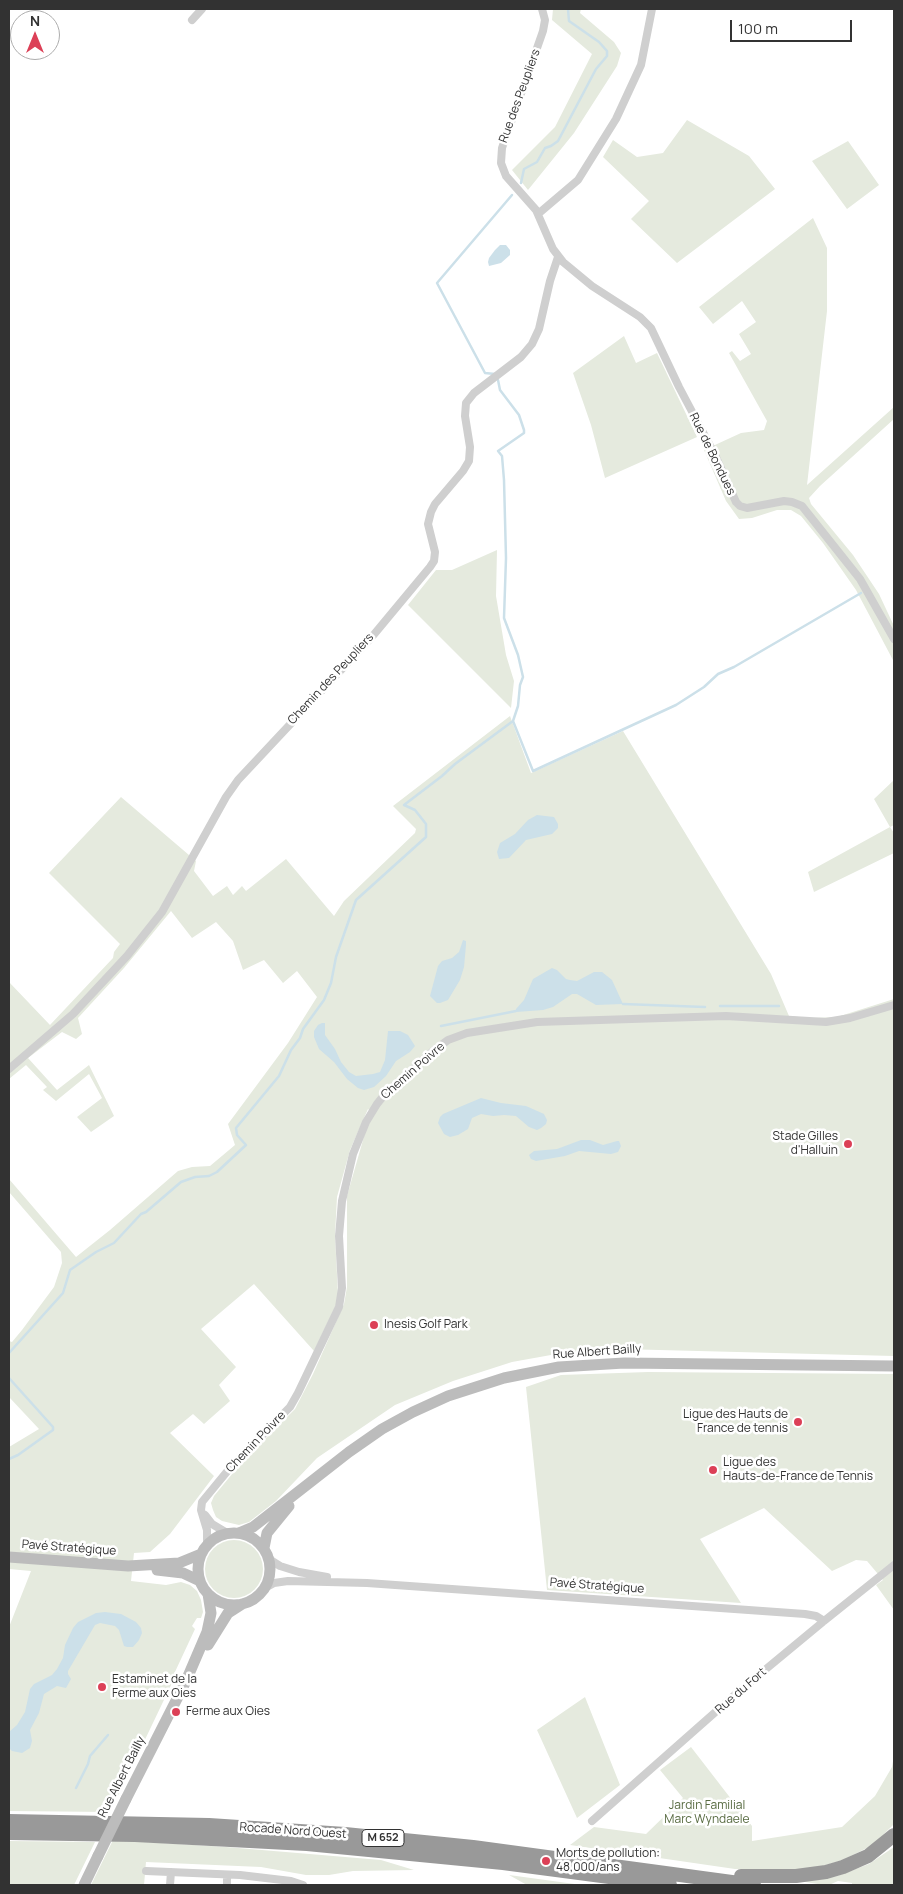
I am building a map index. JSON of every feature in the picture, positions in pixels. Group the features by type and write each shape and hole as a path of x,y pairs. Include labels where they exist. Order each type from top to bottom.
{"highway":[{"name":"Rocade Nord Ouest","path":"9,1821 137,1822 262,1828 384,1838 507,1851 754,1885"},
{"name":"Rocade Nord Ouest","path":"9,1833 78,1833 317,1844 494,1862 670,1885"},
{"path":"507,1851 574,1856 749,1877 796,1876 826,1872 855,1862 880,1848 894,1835"}],"main road":[{"name":"Rue Albert Bailly","path":"239,1533 252,1527 366,1438 412,1412 466,1389 524,1373 559,1367 640,1362 894,1366"},
{"name":"Rue Albert Bailly","path":"266,1551 266,1535 272,1525 327,1470"},
{"path":"227,1533 239,1533 251,1537 266,1551 270,1569 265,1588 256,1598 243,1604 224,1604 208,1594 200,1581 198,1567 204,1549 216,1537 227,1533"},
{"name":"Pavé Stratégique","path":"128,1566 179,1563 204,1549"},
{"name":"Pavé Stratégique","path":"9,1557 128,1566 183,1573 200,1581"},
{"name":"Rue Albert Bailly","path":"186,1681 209,1625 211,1613 208,1594"},
{"name":"Rue Albert Bailly","path":"84,1885 186,1681 224,1618 232,1609 243,1604"}],"street":[{"path":"192,20 202,9"},
{"name":"Rue des Peupliers","path":"542,9 545,20 543,31 504,142 501,158 506,176 538,214 558,257"},
{"path":"538,214 578,180 616,118 641,65 652,9"},
{"name":"Rue de Bondues","path":"558,257 582,279 640,317 651,328 678,387 712,449 736,502 747,508 784,501 802,506 860,579 894,639"},
{"name":"Chemin des Peupliers","path":"9,1069 73,1014 127,956 162,912 226,797 238,780 365,644 434,561 435,552 428,524 431,512 435,504 469,461 470,447 464,412 466,403 474,393 521,357 532,344 539,329 550,281 558,257"},
{"name":"Chemin Poivre","path":"204,1499 230,1468 281,1418 298,1393 341,1299 342,1282 339,1236 342,1201 349,1167 359,1136 380,1099 438,1047 454,1038 475,1032 545,1022 726,1016 820,1022 850,1018 894,1005"},
{"path":"204,1499 203,1507 208,1519 216,1527 227,1533"},
{"path":"204,1499 201,1510 207,1530 204,1549"},
{"name":"Pavé Stratégique","path":"266,1551 276,1564 299,1572 366,1583"},
{"name":"Rue du Fort","path":"592,1821 737,1693 894,1565"},
{"name":"Pavé Stratégique","path":"265,1588 274,1583 288,1581 366,1583 805,1614 816,1616 824,1621"},
{"path":"146,1871 228,1875 296,1882 303,1885"},
{"path":"170,1885 171,1872"},
{"path":"227,1885 228,1875"}],"green space":[{"path":"553,9 581,9 580,13 614,42 621,53 617,66 574,133 528,190 512,170 555,127 592,54 552,20"},
{"path":"687,120 749,156 775,189 677,263 631,219 649,201 603,157 613,140 637,157 663,153"},
{"path":"848,141 879,185 847,209 812,161"},
{"path":"813,218 827,248 827,311 807,485 894,407 894,419 809,498 811,504 853,555 879,594 894,626 894,662 856,590 823,543 801,516 791,510 777,510 752,518 739,519 726,501 704,450 741,433 764,430 767,421 729,353 732,351 740,361 751,354 739,334 756,322 742,301 713,324 699,307"},
{"path":"624,336 636,363 657,353 697,437 605,478 591,425 573,373"},
{"path":"497,550 496,596 506,655 514,681 511,708 408,605 436,570 452,570"},
{"path":"510,716 531,773 623,731 771,974 789,1016 809,1018 837,1017 894,999 894,1356 620,1349 562,1353 512,1362 453,1381 395,1405 317,1458 276,1501 249,1522 239,1525 222,1521 216,1517 213,1510 211,1503 214,1496 242,1462 295,1409 313,1374 344,1304 347,1287 347,1196 371,1112 368,1109 350,1150 337,1197 335,1235 338,1294 336,1305 314,1351 254,1284 201,1329 236,1367 219,1385 230,1401 204,1424 193,1414 170,1433 214,1476 170,1534 150,1552 134,1553 131,1581 166,1585 181,1582 190,1585 197,1591 203,1612 201,1618 197,1618 192,1626 195,1629 174,1674 173,1681 119,1794 109,1812 9,1811 9,1627 31,1571 9,1569 9,1447 39,1429 9,1397 9,1341 12,1342 22,1330 54,1287 62,1263 61,1252 9,1192 9,1179 76,1257 178,1171 192,1167 210,1166 235,1145 228,1124 288,1043 317,997 297,971 283,983 264,960 243,970 233,941 216,922 192,938 171,911 124,968 78,1018 82,1034 76,1039 62,1032 28,1058 57,1090 89,1065 114,1116 91,1132 77,1117 102,1098 89,1074 56,1101 43,1090 47,1087 26,1065 9,1079 9,982 50,1025 113,958 114,952 120,944 49,873 121,797 196,861 194,871 213,896 227,886 233,895 242,886 246,891 286,859 334,916 344,901 415,833 416,829 393,806"},
{"path":"894,780 894,825 890,827 874,799"},
{"path":"890,827 894,833 894,853 814,892 808,872"},
{"name":"Ligue des Hauts-de-France de Tennis","path":"648,1372 894,1374 894,1610 876,1585 883,1580 867,1561 856,1560 832,1571 764,1508 700,1539 741,1603 547,1590 526,1387 561,1375"},
{"path":"228,1540 240,1540 255,1548 263,1563 263,1575 255,1590 240,1598 228,1598 213,1590 205,1575 205,1563 213,1548"},
{"path":"585,1697 620,1785 577,1818 537,1730"},
{"name":"Jardin Familial Marc Wyndaele","path":"691,1747 752,1826 752,1841 842,1827 875,1796 892,1767 894,1755 894,1824 873,1845 843,1860 812,1869 735,1869 570,1845 594,1827 646,1834 683,1798 660,1770"},
{"path":"113,1840 381,1860 414,1870 353,1871 329,1875 306,1875 261,1867 146,1862 144,1885 91,1885"},
{"path":"9,1841 95,1842 74,1885 10,1885"},
{"path":"894,1847 894,1885 852,1885 852,1883 838,1881 824,1885 799,1881 837,1876 869,1864"},
{"path":"509,1875 582,1885 527,1885"}],"water":[{"path":"500,245 506,245 510,250 510,255 501,263 489,266 489,258"},
{"path":"537,815 554,817 558,828 552,834 526,840 509,858 499,859 497,852 500,843 515,834 528,820"},
{"path":"463,940 466,941 466,945 464,967 460,980 448,1000 437,1003 430,996 438,966 442,961 452,958 459,952"},
{"path":"552,968 557,970 566,979 577,981 594,972 602,972 612,980 623,1004 596,1005 577,994 572,994 553,1007 543,1010 516,1012 516,1009 524,1000 533,979"},
{"path":"322,1023 325,1023 325,1035 341,1062 349,1072 356,1076 380,1072 385,1060 388,1031 400,1031 408,1035 415,1046 410,1052 396,1061 386,1076 374,1087 364,1090 358,1088 347,1079 334,1062 319,1049 314,1037 314,1031"},
{"path":"481,1098 526,1106 544,1114 547,1120 546,1124 537,1130 529,1127 516,1116 481,1114 472,1118 468,1129 458,1135 450,1137 444,1134 438,1123 443,1114"},
{"path":"581,1140 590,1140 603,1145 619,1141 621,1146 618,1152 611,1154 579,1151 565,1156 536,1161 531,1159 529,1155 534,1151 557,1149"},
{"path":"96,1613 121,1614 136,1622 141,1628 142,1633 139,1640 133,1647 124,1646 119,1630 115,1626 100,1623 95,1625 68,1671 71,1679 66,1688 57,1686 44,1694 39,1713 30,1730 32,1741 30,1748 22,1753 12,1751 9,1748 9,1732 17,1725 25,1712 30,1689 34,1684 52,1675 57,1669 63,1658 65,1645 78,1622"}],"waterway":[{"path":"521,183 524,169 537,162 545,148 558,141 596,69 607,56 607,51 599,42 569,21 568,9"},
{"path":"495,374 485,373 437,283 512,195"},
{"path":"9,1353 63,1293 70,1270 96,1252 114,1243 141,1214 146,1212 181,1182 195,1177 209,1176 217,1172 246,1145 237,1135 236,1128 279,1076 303,1029 324,1000 331,983 336,957 356,900 426,837 426,824 415,810 404,805 513,721 518,706 520,685 523,677 518,655 504,618 506,558 504,480 502,456 498,451 524,433 524,430 519,415 500,390 498,380"},
{"path":"513,721 533,771 676,705 704,687 718,674 734,667 861,593"},
{"path":"623,1004 705,1007"},
{"path":"720,1006 779,1006"},
{"path":"441,1026 516,1011"},
{"path":"9,1378 53,1427 53,1430 18,1455 9,1459"},
{"path":"76,1788 90,1756 108,1735"}],"place":[{"name":"Stade Gilles d'Halluin","path":"848,1144"},
{"name":"Inesis Golf Park","path":"374,1325"},
{"name":"Ligue des Hauts de France de tennis","path":"798,1422"},
{"name":"Ligue des Hauts-de-France de Tennis","path":"713,1470"},
{"name":"Estaminet de la Ferme aux Oies","path":"102,1687"},
{"name":"Ferme aux Oies","path":"176,1712"},
{"name":"Morts de pollution: 48,000/ans","path":"546,1861"}]}
